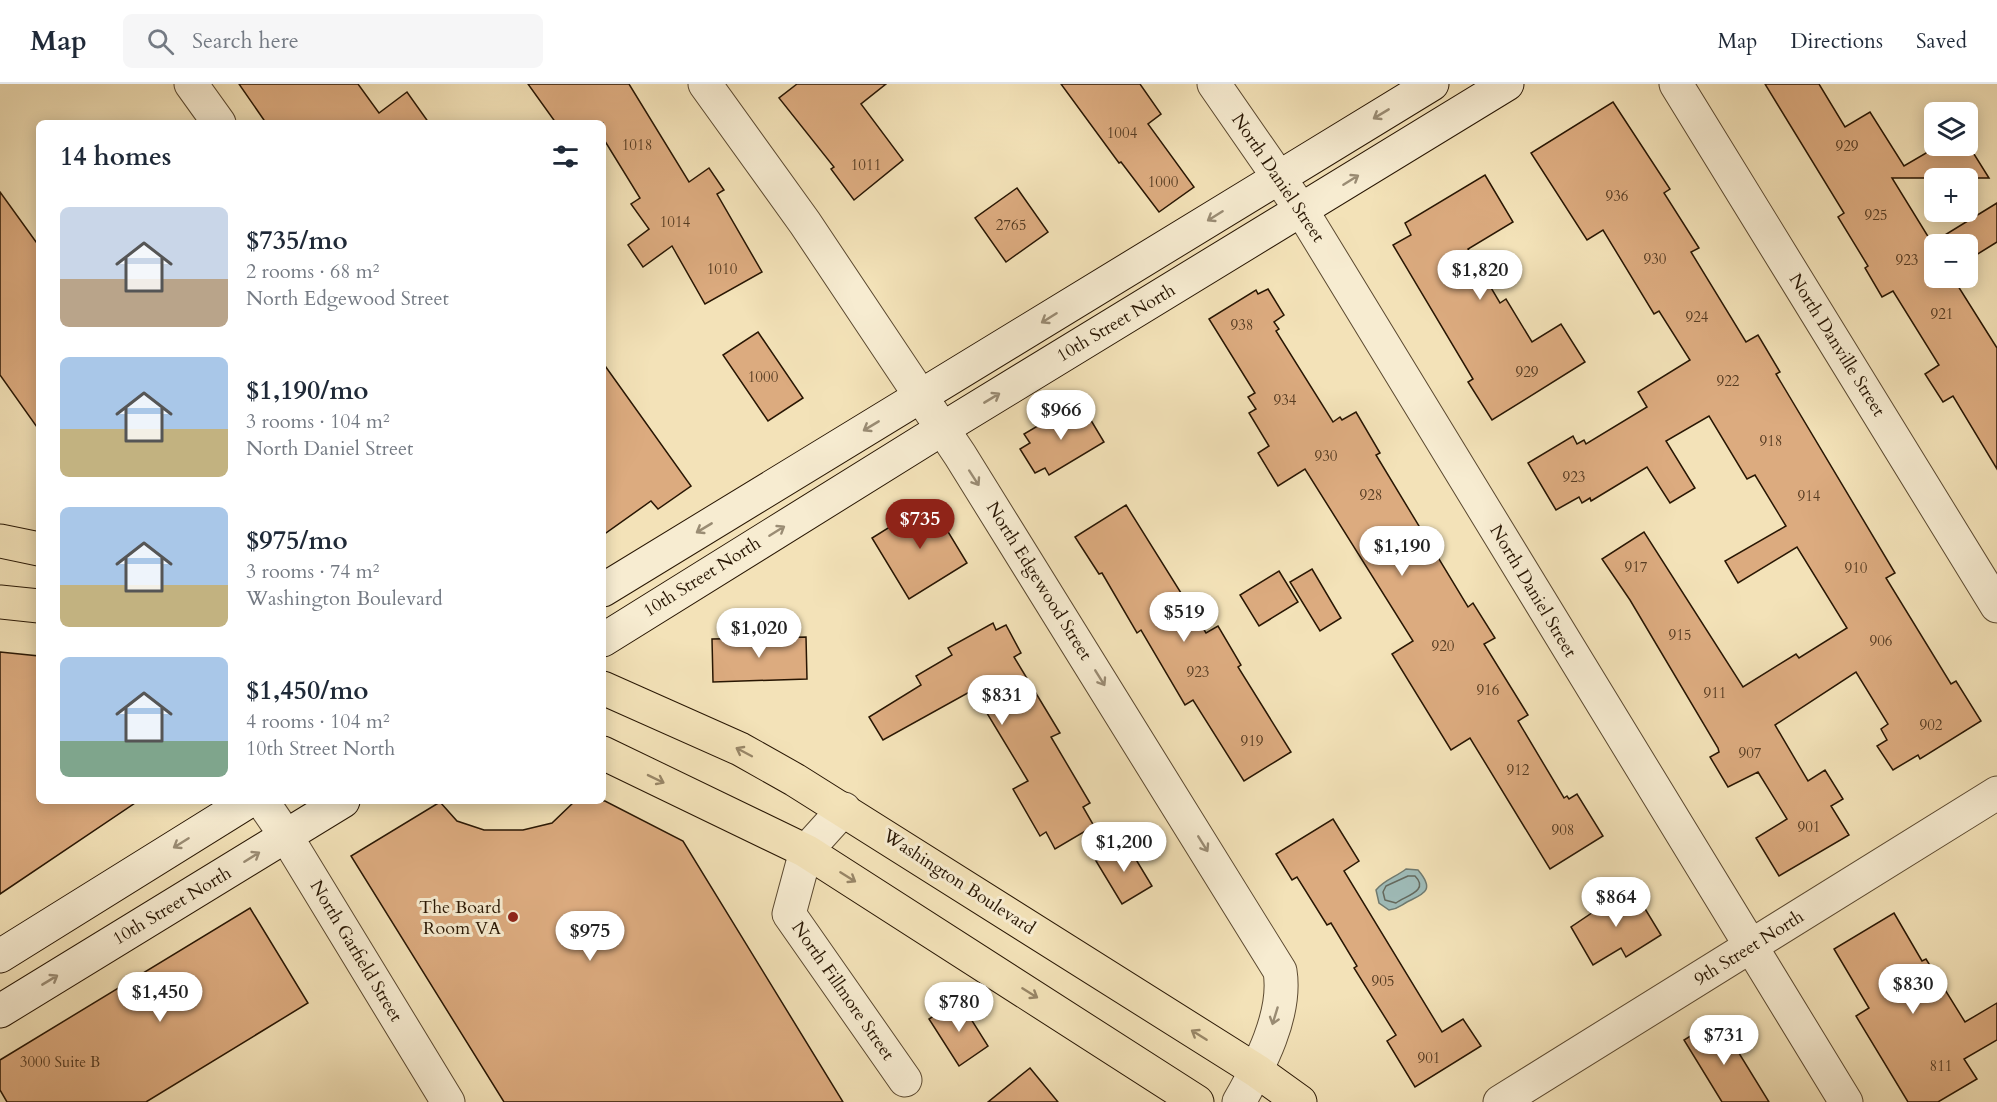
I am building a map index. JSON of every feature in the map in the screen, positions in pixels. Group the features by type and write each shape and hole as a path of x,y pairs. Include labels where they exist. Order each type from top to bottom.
{"main road":[{"path":"0,541 36,548"},
{"path":"0,602 36,606"},
{"name":"Washington Boulevard","path":"606,689 740,749 844,809 1257,1071 1300,1102"},
{"path":"606,754 806,851 1197,1102"}],"street":[{"path":"191,84 217,120"},
{"name":"North Edgewood Street","path":"705,84 805,223 921,396 1029,564 1280,971 1283,990 1257,1071 1239,1102"},
{"name":"North Daniel Street","path":"1214,84 1280,176 1302,211 1846,1102"},
{"path":"606,588 1432,84"},
{"name":"10th Street North","path":"606,638 942,429 1507,84"},
{"name":"North Danville Street","path":"1676,84 1997,606"},
{"name":"9th Street North","path":"1500,1102 1997,793"},
{"path":"0,956 244,804"},
{"name":"North Garfield Street","path":"263,804 286,836 448,1102"},
{"name":"10th Street North","path":"0,1011 338,804"},
{"name":"North Fillmore Street","path":"844,809 806,851 789,914 905,1080"}],"water":[{"path":"1406,869 1418,870 1427,887 1418,897 1389,910 1379,903 1376,890"}],"building":[{"path":"239,84 358,84 379,113 407,92 427,120 264,120"},
{"path":"528,84 629,84 689,182 709,168 724,190 717,194 762,272 705,304 672,246 643,267 628,245 649,229 631,204 640,198 606,143 606,120 554,120"},
{"path":"797,84 886,84 861,104 903,160 854,200 831,169 834,167 779,98"},
{"path":"1061,84 1140,84 1161,114 1148,124 1194,187 1159,212 1121,162 1119,163"},
{"path":"1765,84 1819,84 1845,127 1870,112 1904,166 1924,154 1975,156 1989,178 1978,178 1978,168 1924,168 1924,178 1892,178 1926,234 1924,234 1924,288 1959,288 1997,348 1997,469 1953,396 1943,402 1925,374 1939,365 1893,291 1882,297 1865,268 1868,266 1838,217 1844,213"},
{"path":"1613,102 1670,189 1664,193 1699,248 1691,252 1746,342 1758,335 1780,372 1776,374 1895,573 1886,578 1951,684 1956,681 1981,721 1920,759 1918,755 1893,770 1877,746 1887,740 1881,729 1888,724 1856,672 1775,725 1808,781 1825,770 1843,799 1831,806 1849,835 1779,876 1756,838 1787,819 1758,772 1728,787 1710,757 1719,752 1718,748 1630,600 1602,559 1644,532 1743,687 1796,654 1799,658 1847,628 1797,547 1738,583 1725,561 1786,526 1755,475 1747,479 1709,416 1666,441 1695,488 1670,503 1647,467 1591,501 1590,498 1582,503 1579,497 1556,510 1528,463 1573,436 1577,444 1584,440 1586,444 1647,407 1638,392 1690,360 1659,311 1654,314 1603,230 1587,240 1531,153"},
{"path":"1485,175 1513,222 1468,249 1500,303 1506,299 1532,342 1561,324 1585,362 1492,420 1468,382 1473,379 1393,245 1411,235 1405,223"},
{"path":"1017,188 1048,232 1006,262 975,218"},
{"path":"0,192 36,242 36,426 0,375"},
{"path":"1997,203 1997,242 1978,254 1978,234 1947,234 1966,222 1978,222 1978,215"},
{"path":"1268,289 1284,315 1274,322 1279,329 1276,331 1333,422 1356,412 1380,453 1376,455 1468,607 1473,603 1495,638 1484,644 1528,715 1518,721 1564,798 1567,796 1569,799 1577,794 1603,836 1550,869 1470,738 1451,750 1392,654 1413,641 1305,469 1278,486 1258,453 1269,446 1249,413 1256,409 1248,397 1255,393 1209,319 1256,290 1258,294"},
{"path":"758,332 803,398 768,421 723,355"},
{"path":"606,367 691,486 658,509 651,501 606,533"},
{"path":"1083,407 1104,442 1049,475 1045,468 1035,473 1020,449 1030,443 1024,434 1068,408 1071,414"},
{"path":"930,502 967,563 909,599 872,538"},
{"path":"1126,505 1206,633 1218,626 1241,665 1238,667 1291,752 1244,781 1193,700 1185,705 1141,630 1137,633 1102,573 1099,574 1075,537"},
{"path":"1312,569 1341,618 1320,631 1290,582"},
{"path":"1279,571 1298,602 1259,626 1240,595"},
{"path":"993,623 996,630 1006,625 1021,653 1014,657 1060,733 1051,737 1090,803 1083,807 1094,826 1055,849 1046,832 1040,836 1013,789 1028,781 973,690 883,740 869,717 921,685 916,676 952,655 948,648"},
{"path":"806,637 807,679 713,682 712,639"},
{"path":"0,652 36,656 36,804 134,804 0,894"},
{"path":"606,802 683,841 843,1102 504,1102 351,856 437,804 442,804 457,821 484,830 523,830 552,823 572,804 606,804"},
{"path":"1333,819 1359,861 1344,871 1442,1032 1463,1019 1481,1046 1415,1087 1387,1041 1396,1035 1354,968 1357,966 1331,923 1327,925 1297,877 1292,880 1276,854"},
{"path":"1126,843 1152,886 1122,904 1096,861"},
{"path":"1633,889 1661,935 1626,957 1621,948 1593,965 1571,927 1623,892 1625,895"},
{"path":"250,908 308,1003 146,1102 7,1102 0,1090 0,1060"},
{"path":"1894,913 1922,961 1926,959 1965,1022 1997,1003 1997,1040 1964,1059 1977,1079 1938,1102 1908,1102 1856,1016 1869,1008 1834,949"},
{"path":"959,1000 988,1046 959,1066 929,1019"},
{"path":"1718,1019 1769,1102 1722,1102 1684,1040"},
{"path":"1030,1068 1058,1102 988,1102"}],"place":[{"name":"The Board Room VA","path":"513,917"}]}
